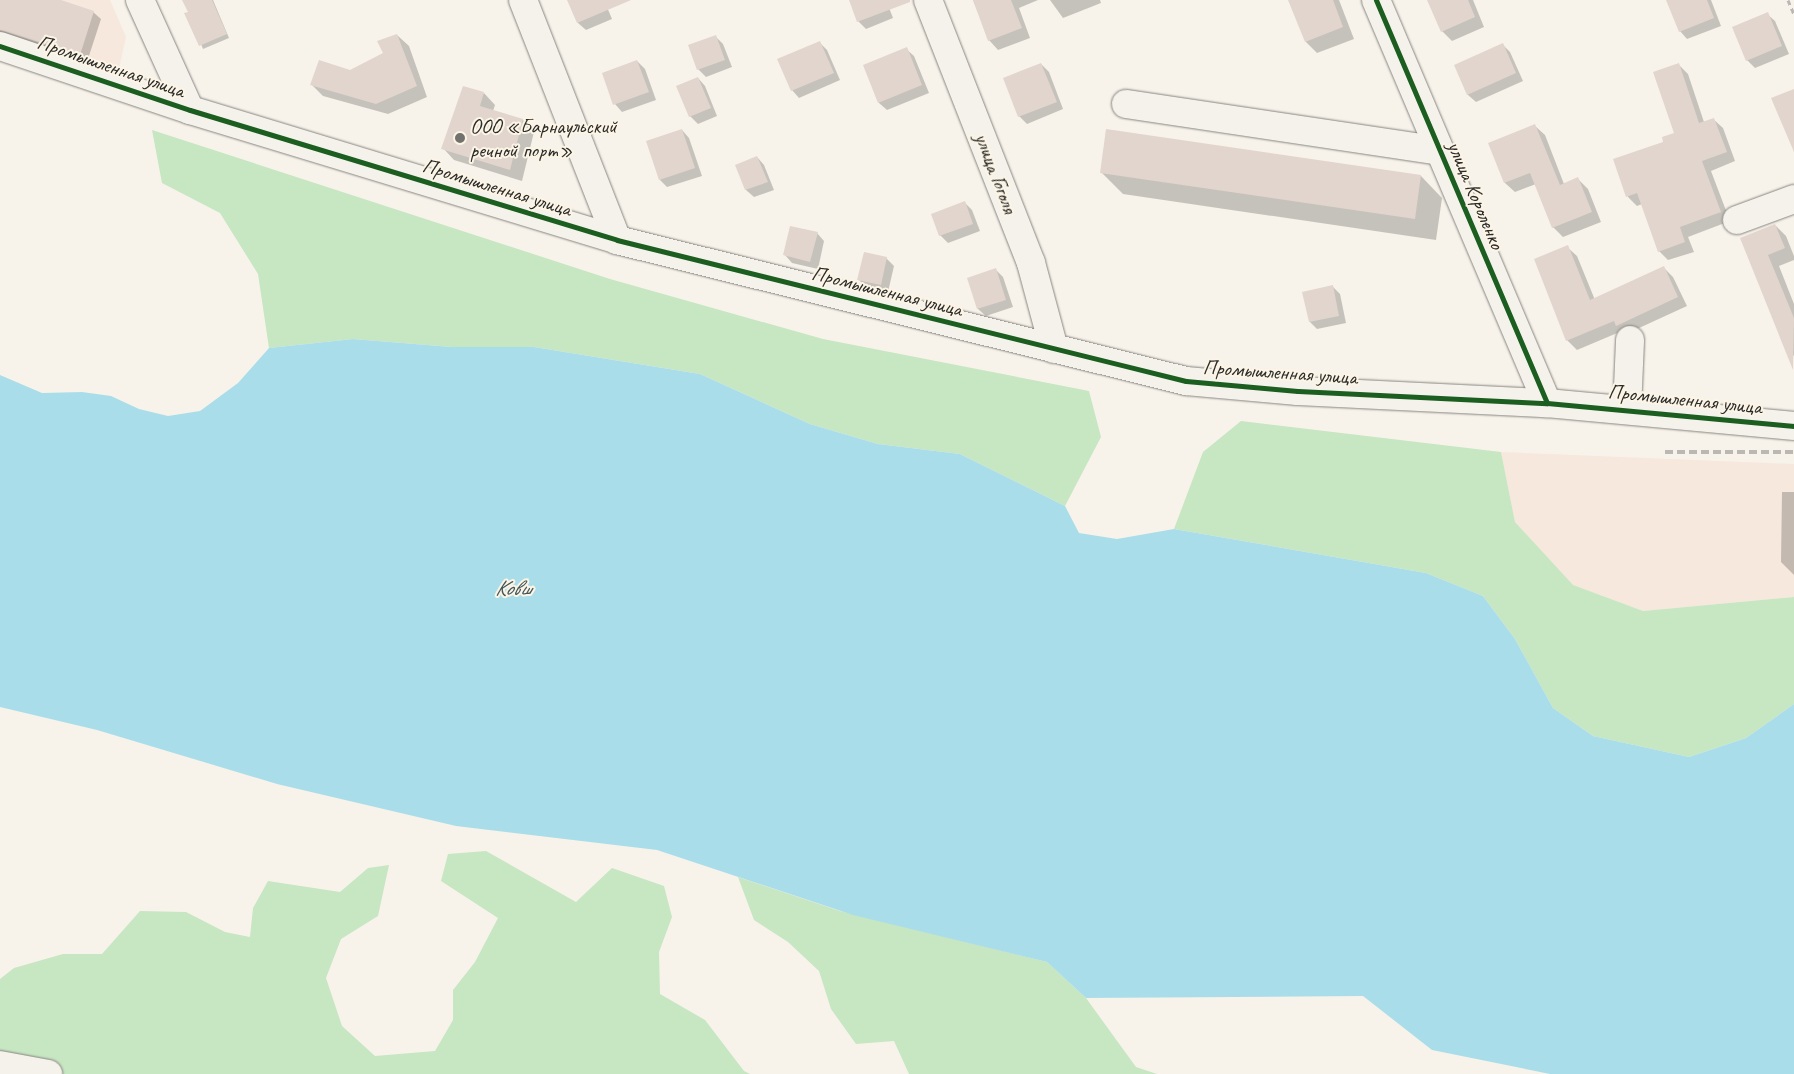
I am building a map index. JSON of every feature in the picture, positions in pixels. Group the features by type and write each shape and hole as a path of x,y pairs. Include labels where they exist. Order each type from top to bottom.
{"street":[{"path":"140,0 190,110"},
{"path":"523,0 617,240"},
{"name":"улица Гоголя","path":"928,0 1031,263 1054,350"},
{"name":"улица Короленко","path":"1376,0 1547,403"},
{"name":"Промышленная улица","path":"0,46 190,110 617,240 1054,350 1186,381 1298,391 1547,403 1794,426"},
{"path":"1126,104 1440,151"},
{"path":"1736,220 1794,198"},
{"path":"1627,410 1630,340"},
{"path":"0,1065 48,1074"}],"path":[{"path":"1788,0 1794,14"}],"shaded area":[{"path":"0,0 110,0 126,37 116,82 0,38"},
{"path":"1501,452 1794,464 1794,597 1643,611 1572,585 1515,522"}],"green space":[{"path":"152,130 610,279 823,339 1089,391 1101,437 1065,506 960,454 878,444 810,424 700,374 534,347 452,347 353,339 269,348 258,274 220,213 162,183"},
{"path":"1241,421 1501,452 1515,522 1573,585 1643,611 1794,597 1794,704 1746,738 1689,757 1593,736 1553,708 1515,639 1483,596 1426,573 1174,529 1203,452"},
{"path":"486,851 576,902 612,868 664,886 672,917 659,952 660,994 705,1020 744,1071 750,1074 0,1074 0,979 14,968 63,954 102,954 140,911 186,912 225,932 250,937 253,908 268,881 340,892 368,868 389,865 378,916 341,939 326,978 342,1026 375,1056 435,1051 453,1020 453,990 475,962 498,918 441,881 448,854"},
{"path":"738,877 840,911 1047,962 1086,998 1136,1067 1157,1074 909,1074 894,1041 856,1044 831,1009 819,971 788,942 754,920"}],"water":[{"name":"Ковш","path":"353,339 452,347 534,347 700,374 810,424 878,444 960,454 1065,506 1079,533 1117,539 1174,529 1426,573 1483,596 1515,639 1553,708 1593,736 1689,757 1746,738 1794,704 1794,1074 1550,1074 1432,1050 1363,996 1086,998 1047,962 853,915 657,850 456,826 277,784 97,730 0,707 0,375 42,393 82,392 111,396 139,409 168,416 200,411 238,383 269,348"}],"building":[{"path":"0,0 61,0 94,11 80,55 0,30"},
{"path":"182,0 212,0 227,34 199,46 184,13 188,12"},
{"path":"567,0 631,0 577,23"},
{"path":"849,0 910,0 910,2 857,22"},
{"path":"973,0 1011,0 1022,28 988,41"},
{"path":"1288,0 1333,0 1343,27 1305,42"},
{"path":"1427,0 1468,0 1475,17 1441,32"},
{"path":"1666,0 1707,0 1714,18 1679,32"},
{"path":"1768,12 1782,46 1746,61 1732,27"},
{"path":"397,34 417,86 376,104 310,85 319,60 350,70 383,53 377,41"},
{"path":"716,35 725,60 697,70 688,45"},
{"path":"820,41 834,73 791,91 777,59"},
{"path":"1503,43 1516,73 1467,95 1454,65"},
{"path":"907,47 922,85 878,103 863,65"},
{"path":"637,60 649,92 613,105 602,73"},
{"path":"1041,63 1057,102 1018,117 1003,78"},
{"path":"1679,63 1699,123 1714,118 1727,152 1702,161 1721,212 1680,227 1685,242 1658,252 1637,193 1626,197 1613,159 1663,142 1662,137 1674,133 1653,72"},
{"path":"698,77 711,108 689,117 676,86"},
{"path":"463,86 484,92 480,106 523,119 510,170 441,149"},
{"path":"1794,89 1794,152 1771,98"},
{"path":"1535,124 1560,185 1578,177 1592,212 1552,228 1530,173 1504,183 1488,143"},
{"path":"682,129 695,168 659,180 646,141"},
{"path":"1106,129 1421,175 1415,219 1100,173"},
{"path":"757,156 768,182 745,190 735,165"},
{"path":"965,201 973,224 939,236 931,214"},
{"path":"1775,224 1785,248 1768,255 1794,318 1793,370 1740,238"},
{"path":"790,226 818,232 810,262 783,255"},
{"path":"1568,245 1590,300 1664,266 1678,297 1616,326 1614,321 1566,341 1534,259"},
{"path":"864,252 887,257 881,285 857,280"},
{"path":"996,268 1006,300 977,309 967,278"},
{"path":"1333,285 1339,316 1309,322 1302,292"}],"railway":[{"path":"1665,452 1794,452"}],"cycle path":[{"path":"1376,0 1547,403"},
{"path":"0,46 190,110 617,240 1186,381 1298,391 1547,403 1794,426"}],"place":[{"name":"ООО «Барнаульский речной порт»","path":"460,138"}]}
